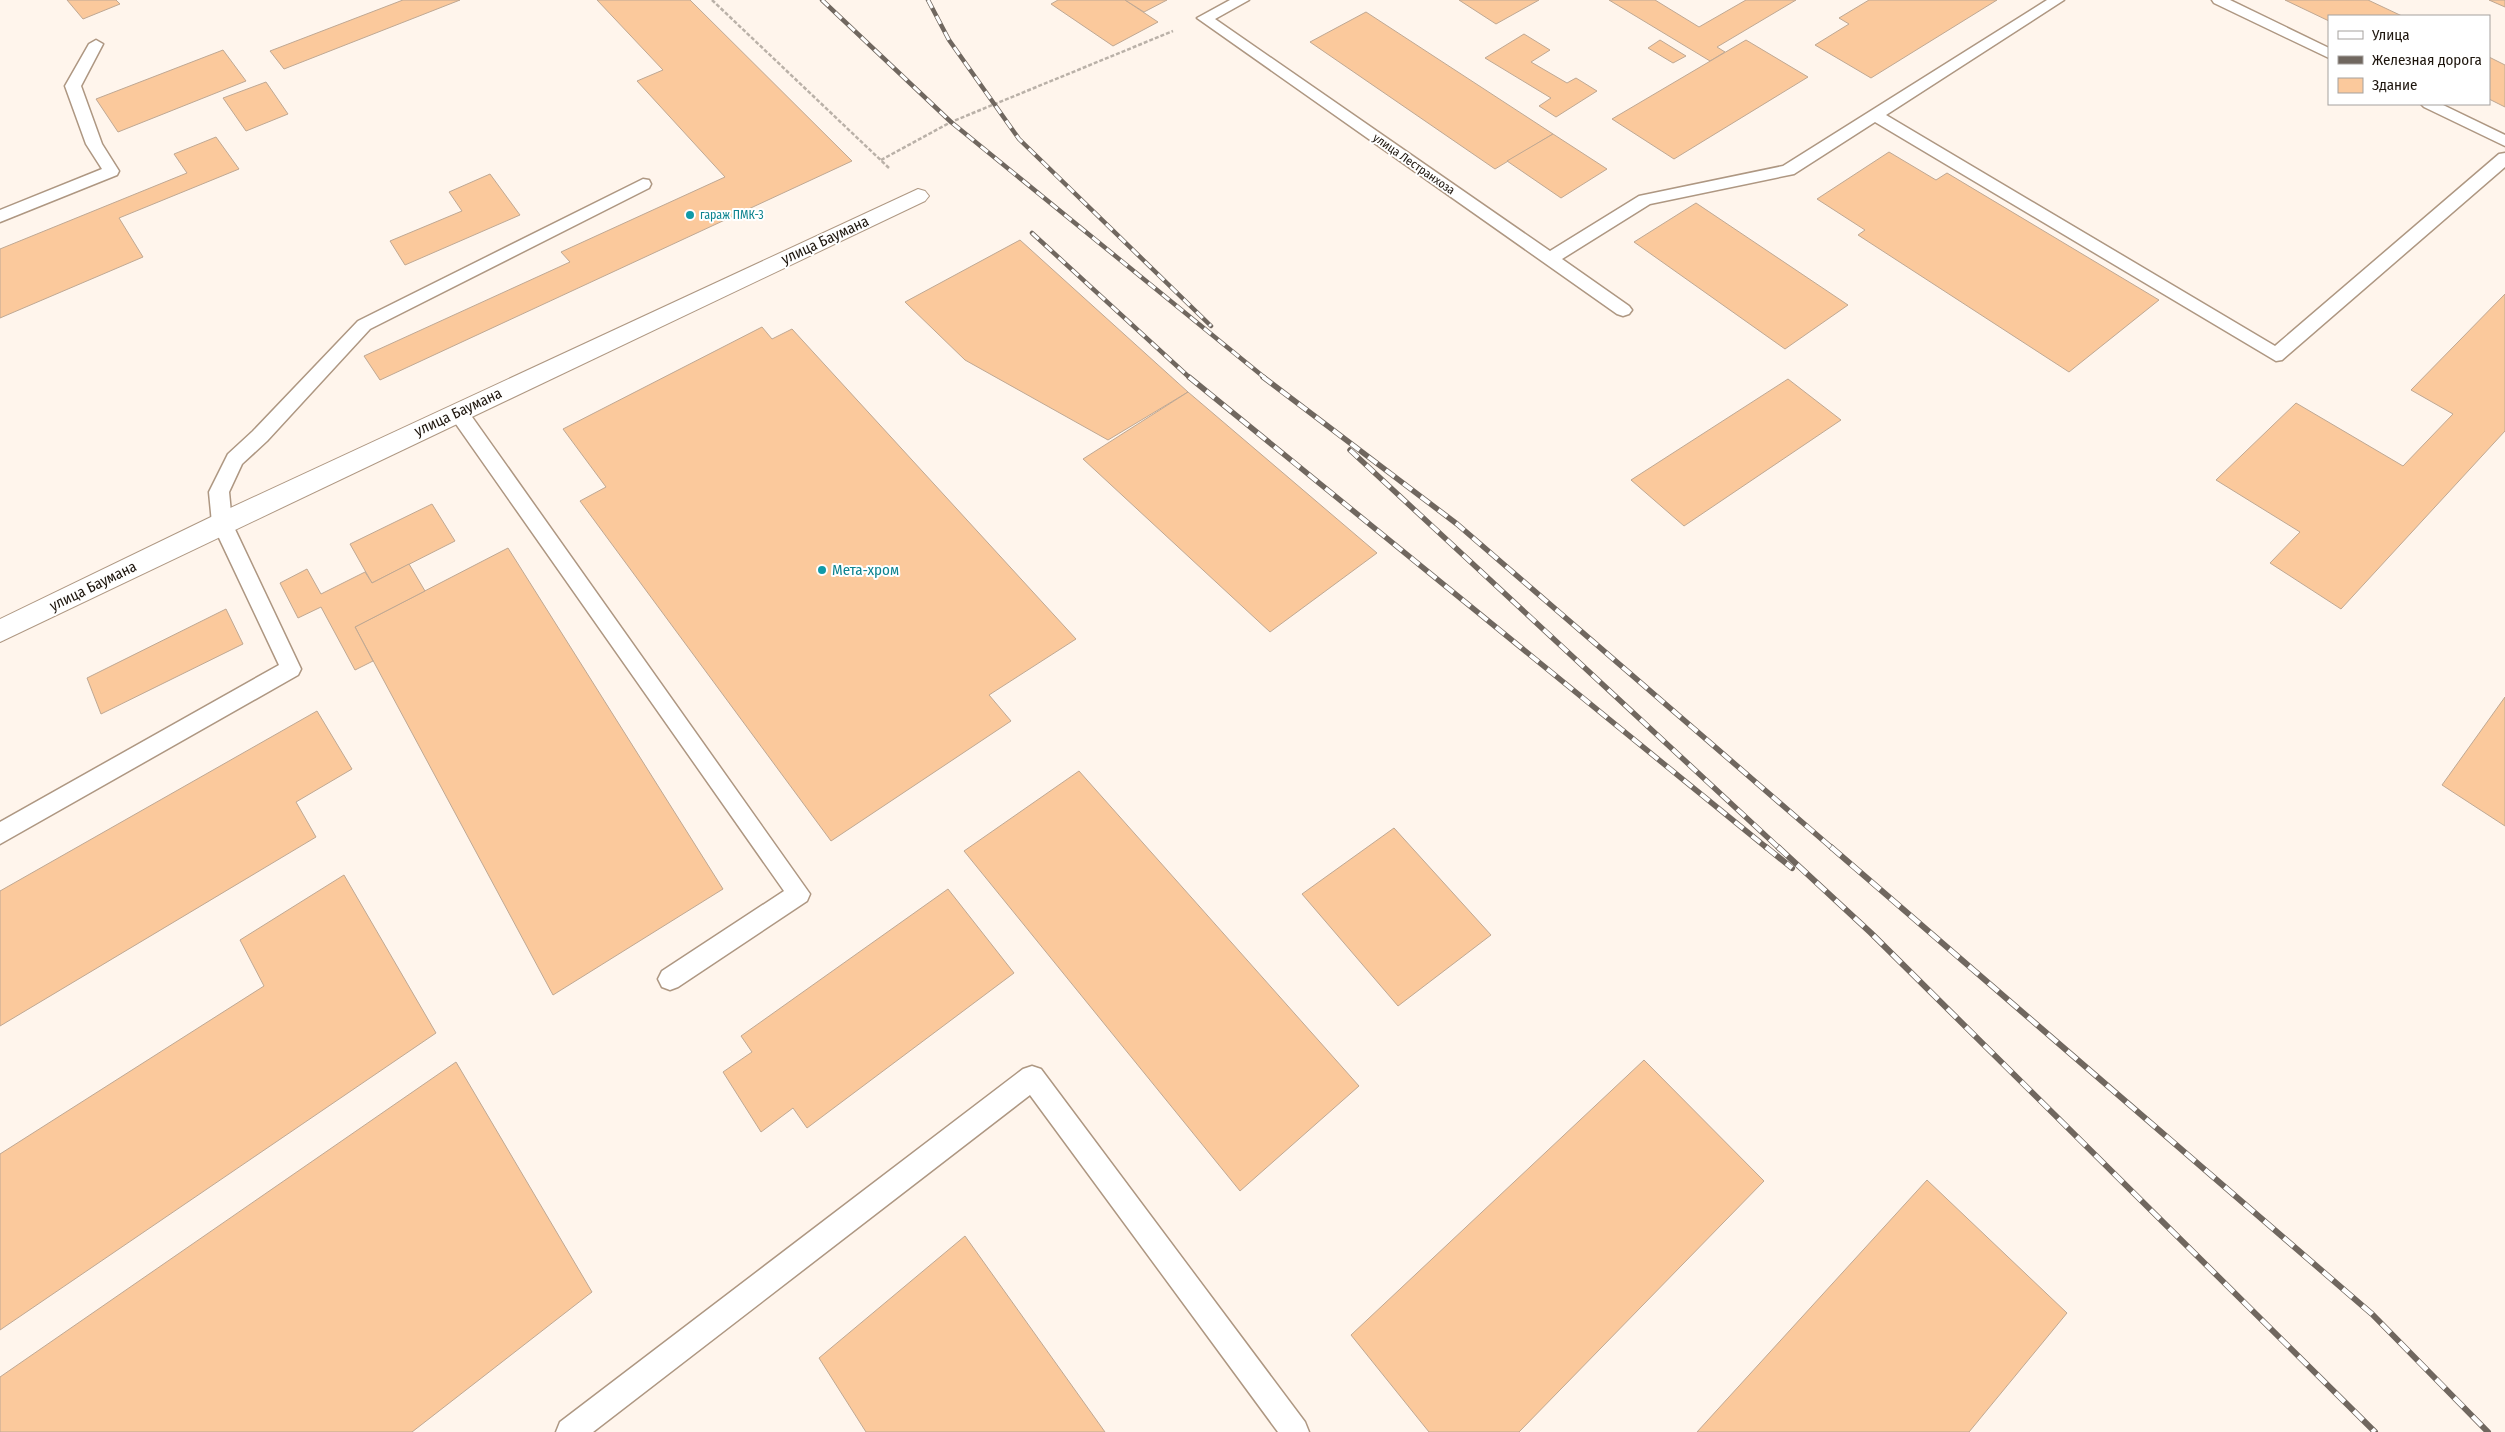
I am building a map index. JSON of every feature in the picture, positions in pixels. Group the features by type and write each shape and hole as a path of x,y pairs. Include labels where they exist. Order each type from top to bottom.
{"street":[{"name":"улица Баумана","path":"0,631 222,523 918,196"}],"lane":[{"path":"1204,18 1242,0"},
{"path":"1549,259 1645,200 1788,170 2057,0"},
{"path":"2219,0 2328,54"},
{"name":"улица Лестранхоза","path":"1204,18 1623,310"},
{"path":"0,216 111,171 94,144 74,86 96,44"},
{"path":"2431,105 2505,142"},
{"path":"1875,115 2276,355 2505,158"},
{"path":"0,834 291,669 222,523 219,492 235,458 260,436 364,325 643,184"},
{"path":"458,412 800,894 670,979"},
{"path":"570,1432 1032,1078 1295,1432"}],"path":[{"path":"712,0 881,160 951,122 1204,18"}],"building":[{"path":"67,0 116,0 120,4 83,19"},
{"path":"403,0 460,0 284,69 270,51"},
{"name":"гараж ПМК-3","path":"597,0 690,0 852,161 380,380 364,356 570,262 561,252 725,177 637,81 663,70"},
{"path":"1058,0 1125,0 1158,22 1113,46 1051,4"},
{"path":"1125,0 1167,0 1144,12"},
{"path":"1459,0 1539,0 1496,24"},
{"path":"1609,0 1655,0 1699,27 1746,0 1796,0 1717,47 1725,52 1710,61"},
{"path":"1869,0 1997,0 1871,78 1815,45 1849,24 1839,18"},
{"path":"2285,0 2368,0 2400,15 2328,15 2328,21"},
{"path":"2489,0 2505,0 2505,7"},
{"path":"1366,12 1553,134 1495,169 1310,42"},
{"path":"1524,34 1550,50 1531,62 1567,83 1576,78 1597,91 1556,117 1539,106 1551,98 1485,58"},
{"path":"1660,40 1686,56 1673,63 1648,48"},
{"path":"1746,40 1808,77 1674,159 1612,119"},
{"path":"223,50 246,81 118,132 96,99"},
{"path":"2490,58 2505,65 2505,107 2490,100"},
{"path":"266,82 288,114 246,131 223,98"},
{"path":"1553,134 1607,169 1561,198 1507,161"},
{"path":"216,137 239,169 119,218 143,257 0,318 0,249 187,173 174,154"},
{"path":"1889,152 1936,180 1947,173 2159,300 2069,372 1858,235 1865,230 1817,199"},
{"path":"490,174 520,215 405,265 390,241 462,211 449,192"},
{"path":"1696,203 1848,305 1785,349 1634,242"},
{"path":"1020,240 1188,392 1108,440 965,360 905,302"},
{"path":"2505,294 2505,431 2341,609 2270,563 2300,532 2216,480 2296,403 2403,466 2453,414 2411,390"},
{"name":"Мета-хром","path":"762,327 772,339 792,329 1076,639 989,695 1011,721 831,841 580,501 606,487 563,429"},
{"path":"1788,379 1841,420 1684,526 1631,480"},
{"path":"1188,392 1377,553 1270,632 1083,459"},
{"path":"432,504 455,541 372,583 350,544"},
{"path":"508,548 723,889 553,995 355,627"},
{"path":"409,564 425,591 355,627 373,661 355,670 321,607 298,618 280,583 307,569 321,594 365,572 372,583"},
{"path":"226,609 243,644 101,714 87,678"},
{"path":"2505,697 2505,826 2442,785"},
{"path":"317,711 352,769 296,802 316,837 0,1026 0,891"},
{"path":"1079,771 1359,1086 1240,1191 964,851"},
{"path":"1394,828 1491,935 1398,1006 1302,894"},
{"path":"344,875 436,1033 0,1330 0,1154 264,986 240,940"},
{"path":"948,889 1014,973 807,1128 793,1108 761,1132 723,1072 752,1052 741,1036"},
{"path":"1644,1060 1764,1181 1519,1432 1429,1432 1351,1335"},
{"path":"456,1062 592,1292 412,1432 0,1432 0,1377"},
{"path":"1927,1180 2067,1313 1969,1432 1697,1432"},
{"path":"965,1236 1105,1432 866,1432 819,1358"}],"railway":[{"path":"822,0 951,122 1265,378"},
{"path":"928,0 949,40 1019,139 1211,326"},
{"path":"1032,233 1190,378"},
{"path":"1189,377 1767,848"},
{"path":"1263,377 1457,524 1832,848"},
{"path":"1350,450 1779,848"},
{"path":"1766,847 1792,868"},
{"path":"1778,847 1871,933 2375,1432"},
{"path":"1831,847 2372,1314 2488,1432"}],"place":[{"name":"гараж ПМК-3","path":"690,215"},
{"name":"Мета-хром","path":"822,570"}]}
